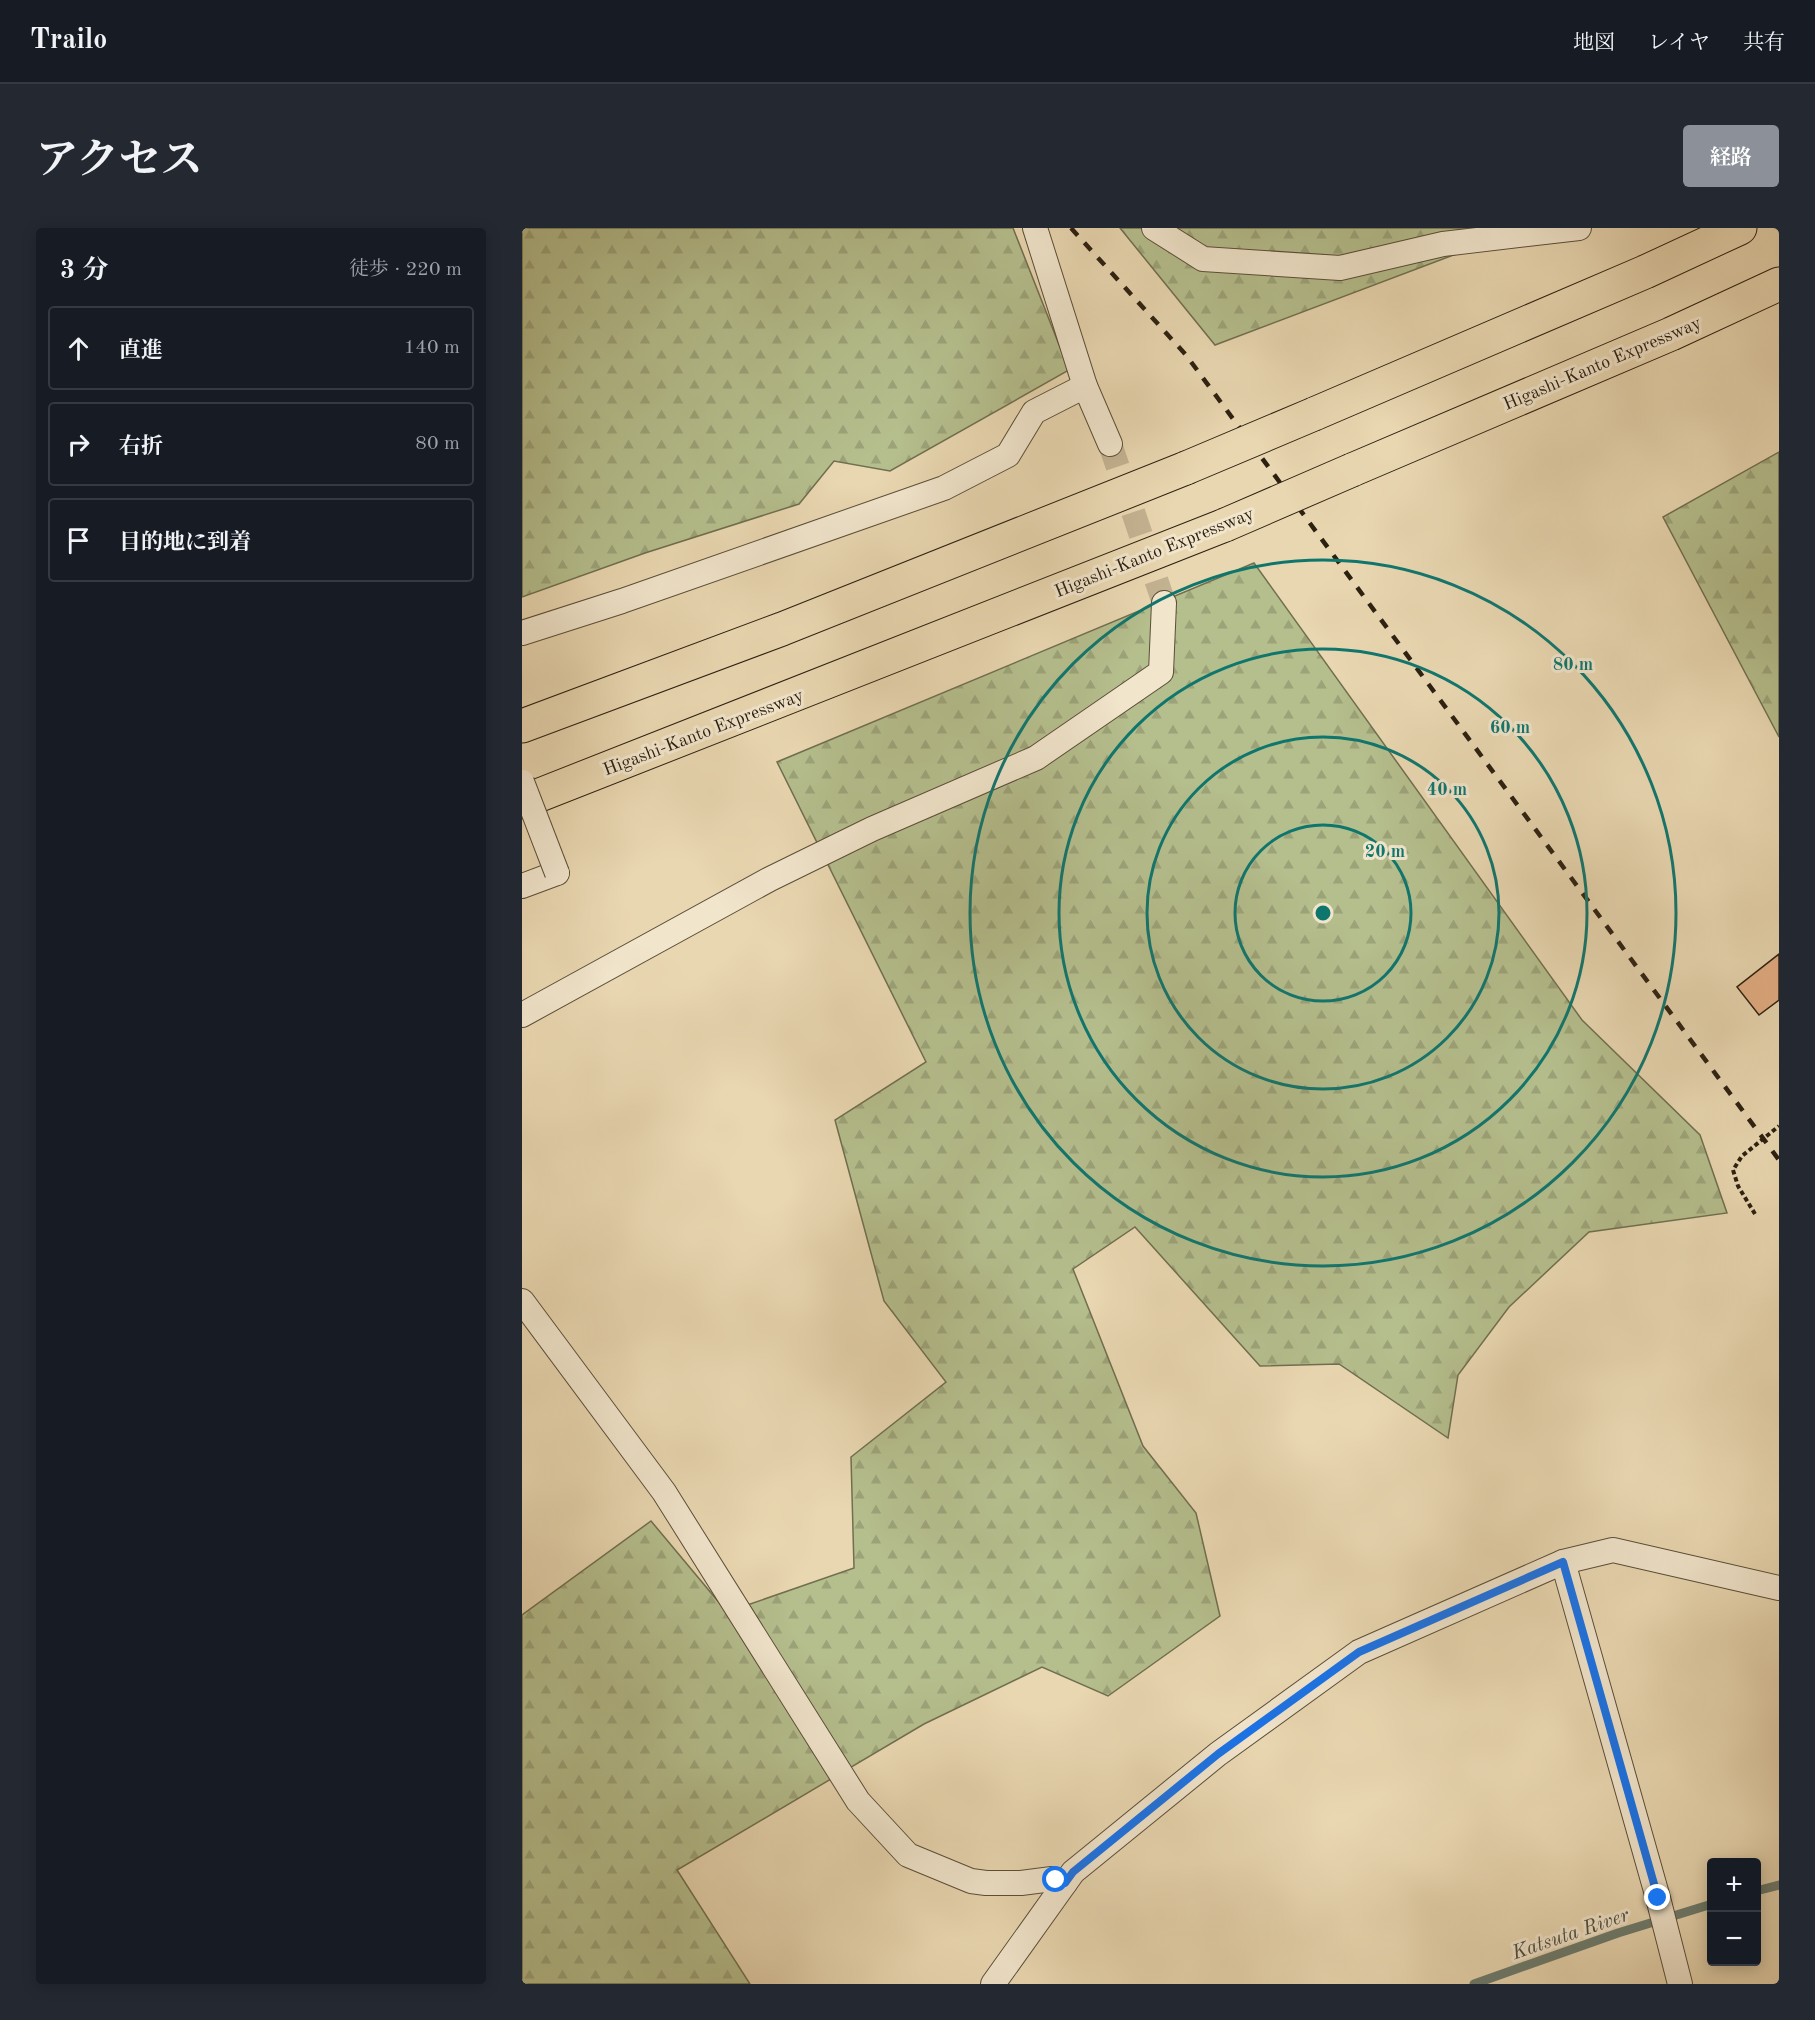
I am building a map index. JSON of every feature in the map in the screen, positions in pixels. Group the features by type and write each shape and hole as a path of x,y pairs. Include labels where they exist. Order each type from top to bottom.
{"highway":[{"path":"522,726 782,629 1186,468 1635,276 1740,228"},
{"name":"Higashi-Kanto Expressway","path":"522,802 1225,525 1671,334 1779,284"}],"street":[{"path":"1035,228 1085,386 1110,444"},
{"path":"1154,228 1203,260 1340,268 1443,244 1579,228"},
{"path":"522,633 622,601 944,488 1008,455 1034,412 1085,386"},
{"path":"522,1015 770,879 872,829 1036,758 1161,672 1164,603"},
{"path":"522,782 557,873 522,886"},
{"path":"522,1301 664,1492 858,1801 908,1855 971,1881 1021,1883 1052,1879 1065,1883"},
{"path":"993,1984 1073,1872 1218,1754 1359,1652 1563,1562 1613,1550 1779,1588"},
{"path":"1563,1562 1680,1984"}],"path":[{"path":"1755,1215 1738,1186 1733,1170 1742,1156 1779,1126"}],"green space":[{"path":"522,228 1013,228 1069,370 890,471 834,461 799,504 645,553 522,597"},
{"path":"1120,228 1525,228 1215,345"},
{"path":"1779,452 1779,737 1663,517"},
{"path":"1254,563 1582,1020 1700,1135 1727,1213 1589,1232 1509,1307 1458,1375 1448,1438 1339,1364 1260,1366 1135,1227 1073,1269 1143,1446 1196,1513 1220,1616 1108,1696 1042,1667 924,1724 677,1870 750,1984 522,1984 522,1615 651,1521 727,1612 854,1568 851,1457 946,1382 884,1301 835,1120 926,1062 777,762"}],"building":[{"path":"1779,954 1779,1000 1759,1015 1737,987"}],"waterway":[{"name":"Katsuta River","path":"1761,1890 1779,1885"},
{"name":"Katsuta River","path":"1474,1984 1618,1933 1707,1906"}],"tunnel":[{"path":"1110,444 1164,603"}],"railway":[{"path":"1071,228 1186,355 1779,1160"}],"route":[{"path":"1056,1880 1065,1883 1073,1872 1218,1754 1359,1652 1563,1562 1658,1898"}]}
